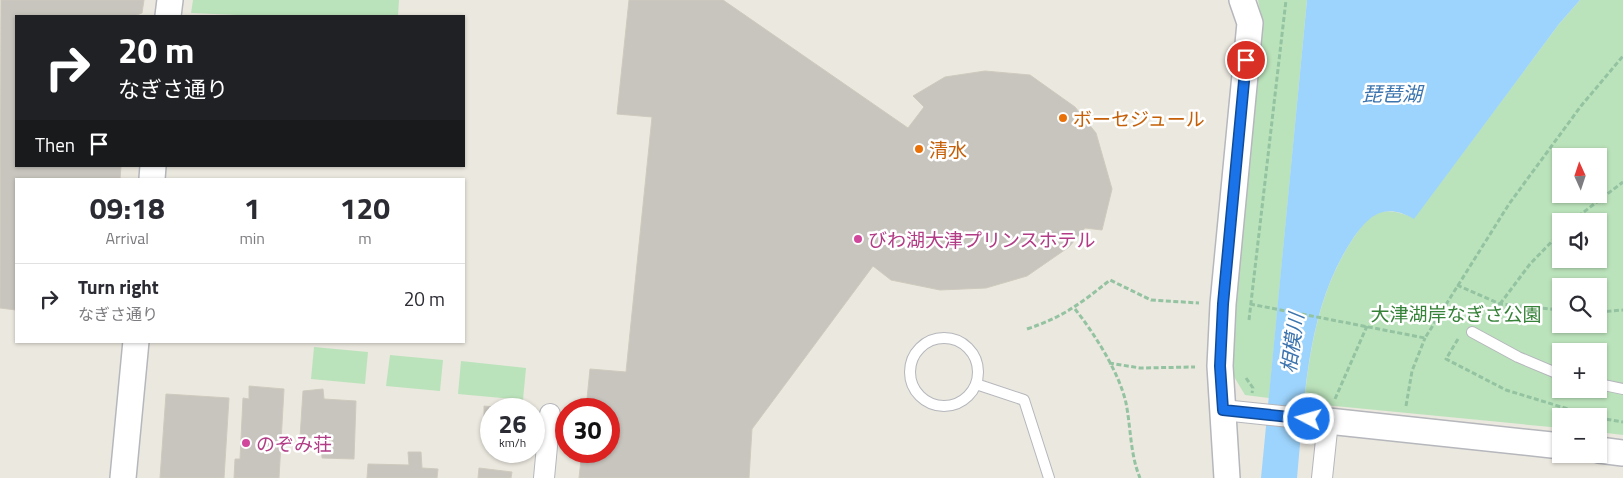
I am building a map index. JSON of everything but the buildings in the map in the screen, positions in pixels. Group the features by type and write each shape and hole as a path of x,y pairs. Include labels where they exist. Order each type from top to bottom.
{"street":[{"path":"168,15 170,0"},
{"path":"1227,478 1220,366 1223,304 1250,23 1242,0"},
{"path":"123,478 136,343"},
{"path":"1223,410 1552,445"},
{"path":"544,478 550,414"},
{"path":"1318,420 1322,478"},
{"path":"1607,451 1623,453"}],"lane":[{"path":"1468,330 1518,358 1552,371"},
{"path":"951,338 962,342 971,350 977,361 979,373 976,384 962,401 952,406 931,404 922,399 914,390 909,370 911,359 927,341 951,338"},
{"path":"976,384 1024,400 1049,478"},
{"path":"1607,386 1623,390"}],"path":[{"path":"1249,321 1286,0"},
{"path":"1408,395 1412,371 1425,338 1457,285 1520,189 1580,106 1623,56"},
{"path":"1582,213 1623,182"},
{"path":"1500,304 1530,264 1552,241"},
{"path":"1027,329 1052,320 1075,308 1110,280 1151,300 1223,304"},
{"path":"1457,285 1500,304 1552,309"},
{"path":"1250,304 1337,319 1425,338"},
{"path":"1075,308 1088,324 1109,363 1125,400 1132,451 1140,478"},
{"path":"1607,311 1623,310"},
{"path":"1440,312 1468,330 1446,359 1506,390 1565,408"},
{"path":"1318,420 1332,406 1367,326"},
{"path":"1109,363 1140,368 1201,366"},
{"path":"1246,371 1246,378 1253,388 1252,396"},
{"path":"1607,419 1623,422"}],"green space":[{"path":"193,0 399,0 398,15 239,15 191,13"},
{"path":"1258,0 1307,0 1269,398 1245,395 1233,375 1232,351 1263,27"},
{"name":"大津湖岸なぎさ公園","path":"1580,0 1623,0 1623,435 1607,433 1607,408 1552,408 1552,427 1304,403 1313,339 1318,318 1332,278 1352,240 1366,221 1376,213 1387,211 1414,218 1559,24"},
{"path":"314,347 368,352 365,384 311,379"},
{"path":"390,355 443,360 440,391 386,386"},
{"path":"461,361 526,368 523,398 458,394"}],"water":[{"name":"琵琶湖","path":"1307,0 1580,0 1559,24 1414,219 1403,214 1386,212 1371,218 1358,231 1337,267 1325,295 1316,325 1306,386 1297,478 1261,478"}],"place":[{"name":"ボーセジュール","path":"1063,118"},
{"name":"清水","path":"919,149"},
{"name":"びわ湖大津プリンスホテル","path":"858,239"},
{"name":"のぞみ荘","path":"246,443"}],"route":[{"path":"1246,60 1223,304 1220,366 1223,410 1309,419"}],"water label":[{"name":"相模川","path":"1292,343"}]}
